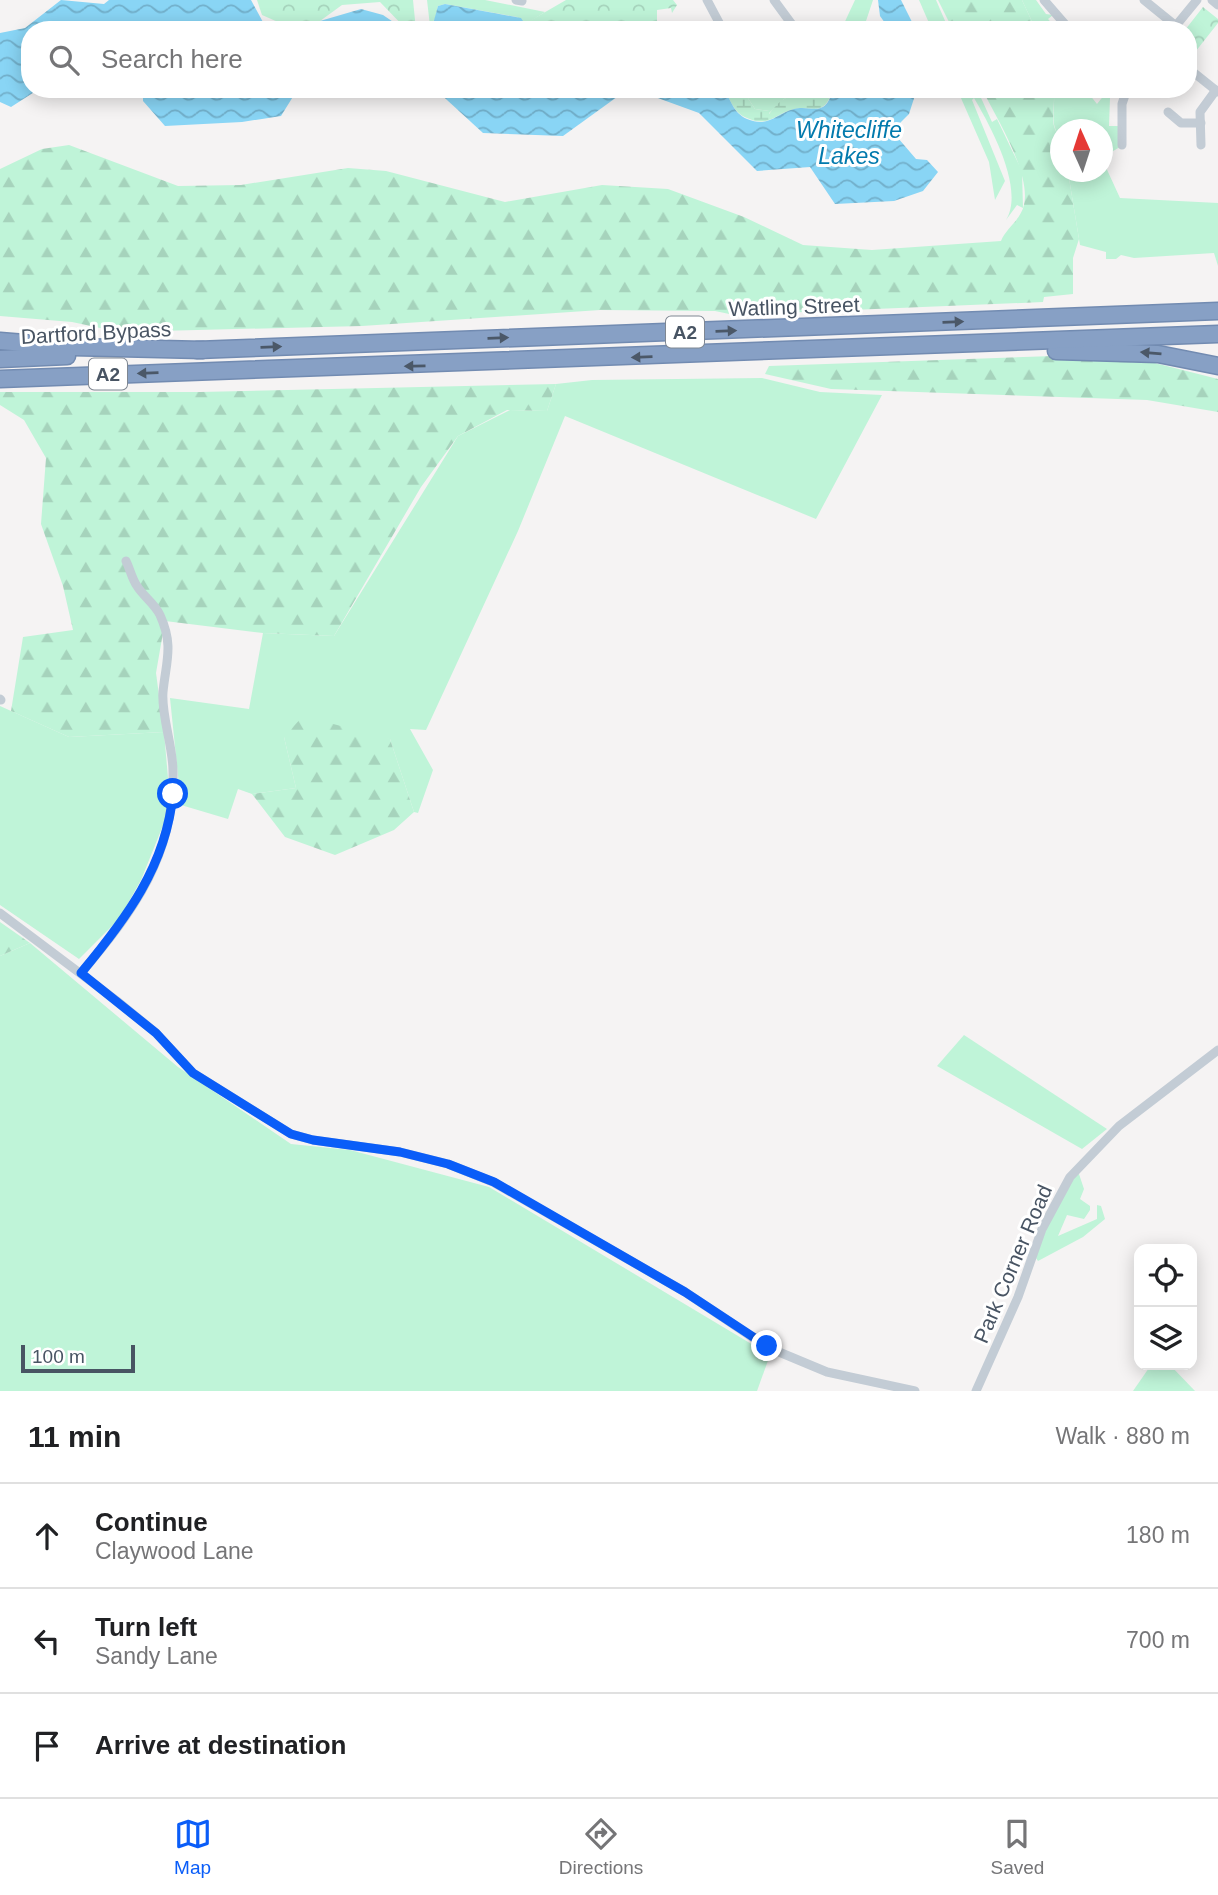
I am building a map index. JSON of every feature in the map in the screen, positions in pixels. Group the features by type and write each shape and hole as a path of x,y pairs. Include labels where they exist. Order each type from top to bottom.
{"highway":[{"name":"Watling Street","path":"198,350 1218,310"},
{"name":"Watling Street","path":"216,370 417,366 1218,334"},
{"name":"A2","path":"0,341 73,347 198,350"},
{"path":"857,348 1127,351 1180,356 1218,366"},
{"name":"Dartford Bypass","path":"0,359 198,350"},
{"name":"Dartford Bypass","path":"0,379 216,370"}],"street":[{"path":"707,0 718,21"},
{"path":"774,0 789,21"},
{"path":"1044,0 1062,21"},
{"path":"1144,0 1167,21"},
{"path":"1180,21 1197,0"},
{"path":"1212,0 1218,5"},
{"path":"1197,75 1217,91 1201,111 1201,145"},
{"path":"1122,145 1124,98"},
{"path":"1168,112 1181,123 1201,123"},
{"path":"81,973 125,920 145,886 171,821 173,752 163,693 169,673 169,642 159,612 137,586 126,561"},
{"path":"0,913 156,1033 193,1073 291,1134 313,1140 400,1152 448,1164 494,1182 685,1292 767,1346 827,1372 915,1391"},
{"name":"Park Corner Road","path":"976,1391 1032,1263 1042,1229 1070,1177 1119,1126 1218,1050"}],"green space":[{"path":"257,0 413,0 415,21 398,21 380,2 342,5 320,21 276,21 262,15"},
{"path":"427,0 485,0 545,12 531,21 522,21 517,17 445,4 438,6 435,19 429,21"},
{"path":"566,0 673,0 677,5 672,13 671,8 657,10 657,21 530,21"},
{"path":"855,0 873,0 866,21 845,21"},
{"path":"919,0 936,0 945,21 928,21"},
{"path":"938,0 1022,0 1032,21 948,21"},
{"path":"1022,0 1036,0 1046,14 1053,15 1048,19 1050,21 1032,21"},
{"path":"1203,7 1218,19 1218,23 1197,50 1197,21 1192,21"},
{"path":"729,98 748,98 755,109 769,111 769,114 786,98 829,98 826,104 817,109 794,109 761,122 747,118"},
{"path":"748,98 785,98 768,114 769,111 755,109"},
{"path":"961,98 974,98 972,100 1005,181 995,200 989,162"},
{"path":"974,98 981,98 992,122 997,119 1022,171 1023,208 1017,205 1006,220 1011,207 1009,175 989,125"},
{"path":"987,98 1054,98 1053,119 1050,119 1050,182 1070,182 1079,239 1073,258 1073,294 1044,297 1043,302 734,315 715,311 600,310 362,326 119,332 72,322 0,316 0,169 42,149 69,145 178,186 241,185 348,168 386,171 505,202 602,185 668,189 744,217 803,245 872,250 1001,241 1024,205 1025,192 1018,162"},
{"path":"1054,98 1092,98 1097,104 1102,98 1110,98 1109,119 1054,119"},
{"path":"1113,126 1119,126 1120,147 1113,151"},
{"path":"1070,182 1113,182 1120,198 1218,203 1218,266 1214,253 1134,258 1121,255 1116,259 1106,259 1106,252 1080,245"},
{"path":"1083,355 1147,361 1218,379 1218,412 1147,400 831,389 765,374 769,366"},
{"path":"762,378 820,392 882,395 816,519 565,416 518,531 426,730 410,729 433,770 418,813 414,812 390,739 284,737 296,788 252,794 238,789 228,819 181,805 170,698 249,709 263,633 334,636 458,436 510,410 547,411 556,384 592,380"},
{"path":"556,384 547,411 507,410 458,436 421,487 334,636 263,633 165,621 156,673 164,732 69,737 11,711 23,637 73,630 63,586 41,524 46,458 24,420 0,405 0,392 200,392"},
{"path":"0,706 69,737 164,732 168,778 166,818 141,880 119,919 79,959 0,905"},
{"path":"303,716 390,739 414,812 394,830 335,855 285,837 252,794 296,788 284,737"},
{"path":"0,922 30,943 0,956"},
{"path":"30,943 178,1067 291,1144 350,1150 489,1187 770,1355 757,1391 0,1391 0,956"},
{"path":"964,1035 1107,1129 1082,1149 937,1066"},
{"path":"1078,1171 1084,1189 1080,1199 1090,1206 1090,1210 1084,1219 1067,1215 1058,1236 1097,1219 1097,1205 1101,1206 1105,1219 1083,1237 1038,1261 1036,1258 1048,1221"},
{"path":"1148,1370 1175,1370 1195,1391 1133,1391"}],"water":[{"path":"61,0 104,4 109,0 251,0 262,21 34,21"},
{"path":"878,0 901,0 912,21 884,21 880,16"},
{"path":"445,4 521,18 523,21 434,21 438,6"},
{"path":"361,9 383,15 392,21 320,21"},
{"path":"21,29 21,98 25,98 11,107 0,102 0,33"},
{"path":"143,98 292,98 281,116 242,122 165,126"},
{"path":"445,98 616,98 563,136 483,133"},
{"name":"Whitecliffe Lakes","path":"658,98 728,98 738,113 747,119 761,122 794,109 822,108 830,98 914,98 909,114 892,131 916,159 927,160 938,172 923,191 894,201 835,204 810,167 757,171 699,113"}],"route":[{"path":"173,794 171,821 145,886 125,920 81,973 156,1033 193,1073 291,1134 313,1140 400,1152 448,1164 494,1182 630,1263 685,1292 767,1346"}]}
